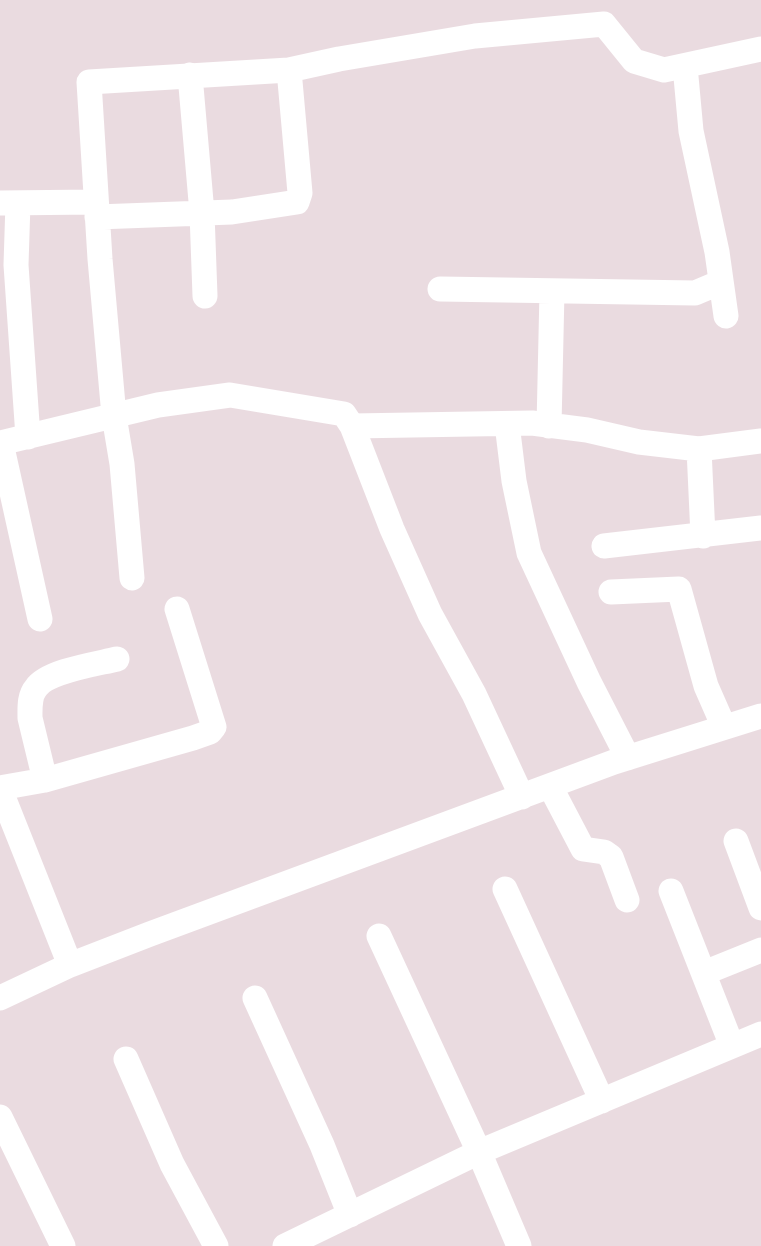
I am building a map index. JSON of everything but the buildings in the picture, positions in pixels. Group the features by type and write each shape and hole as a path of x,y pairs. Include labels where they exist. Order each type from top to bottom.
{"street":[{"path":"132,578 124,482 114,416 88,82 288,70 338,59 475,36 604,24 634,61 664,70 761,49"},
{"path":"685,66 691,131 717,252 726,316"},
{"path":"28,437 16,265 9,203 202,214 259,209 297,202 300,193 288,70"},
{"path":"190,75 202,214 205,296"},
{"path":"440,289 695,293 721,282"},
{"path":"549,426 552,291"},
{"path":"40,619 0,443 158,405 230,395 344,414 352,426 392,530 430,614 474,694 522,797"},
{"path":"352,426 532,423 587,430 638,442 699,449 761,441"},
{"path":"506,424 514,481 530,553 589,682 628,758"},
{"path":"699,449 703,536"},
{"path":"604,546 761,528"},
{"path":"611,592 679,588 706,686 724,727"},
{"path":"70,965 0,789 45,780 210,732 214,727 177,609"},
{"path":"45,780 30,718 30,708 35,688 49,678 117,659"},
{"path":"0,998 70,965 150,934 628,758 761,716"},
{"path":"550,786 583,849 604,852 611,858 627,900"},
{"path":"736,841 761,908"},
{"path":"506,889 602,1101"},
{"path":"671,891 732,1046"},
{"path":"379,936 479,1152 519,1246"},
{"path":"704,973 761,950"},
{"path":"255,998 322,1145 350,1215"},
{"path":"285,1246 479,1152 761,1034"},
{"path":"126,1059 172,1164 216,1246"},
{"path":"0,1116 63,1246"}]}
